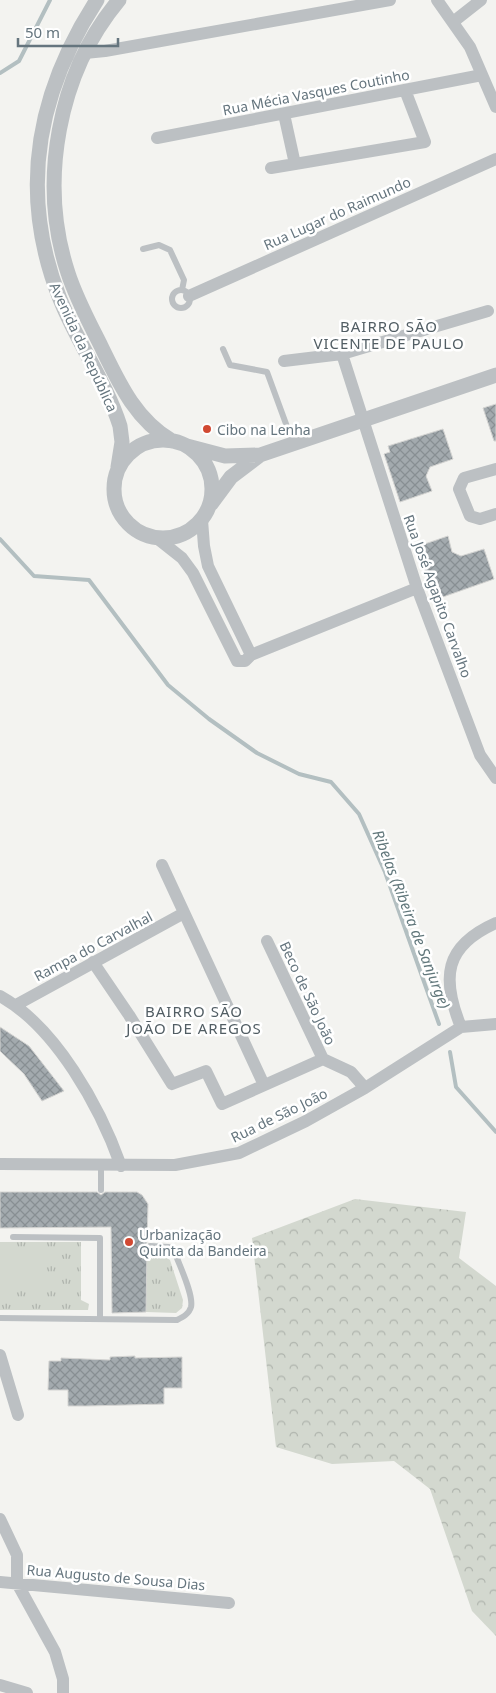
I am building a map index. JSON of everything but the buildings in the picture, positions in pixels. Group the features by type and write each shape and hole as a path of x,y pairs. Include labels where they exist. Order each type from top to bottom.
{"street":[{"name":"Avenida da República","path":"97,0 69,46 49,96 40,135 37,190 39,220 52,278 60,301 120,426 122,442 118,467"},
{"name":"Avenida da República","path":"119,0 85,53 69,92 57,140 54,192 62,250 76,294 120,384 145,422 172,441"},
{"path":"85,53 390,0"},
{"path":"437,0 470,47 496,107"},
{"path":"453,22 481,0"},
{"name":"Rua Mécia Vasques Coutinho","path":"157,138 482,75"},
{"path":"271,168 425,142 405,90"},
{"path":"284,114 295,164"},
{"name":"Rua Lugar do Raimundo","path":"186,293 496,159"},
{"path":"284,362 342,354 488,311"},
{"name":"Rua José Agapito Carvalho","path":"342,354 417,588 480,755 496,778"},
{"path":"260,455 232,476 210,505 202,520 190,531 174,538 158,539 142,534 129,526 119,513 114,498 114,482 118,467 128,454 141,445 156,440 172,441 225,456 260,455 496,375"},
{"path":"187,446 200,457 209,472 212,488 210,505"},
{"path":"496,468 464,478 459,489 470,516 480,519 496,514"},
{"path":"202,520 208,566 251,655"},
{"path":"158,539 182,558 194,573 237,661 246,661 251,655 417,588"},
{"path":"162,865 264,1085"},
{"name":"Rampa do Carvalhal","path":"16,1005 184,913"},
{"path":"496,923 479,930 465,943 452,960 449,978 452,1006 460,1027 496,1024"},
{"name":"Beco de São João","path":"267,941 323,1058"},
{"path":"93,962 172,1084 206,1072 222,1104 323,1058 351,1072 365,1088"},
{"path":"0,996 16,1005 61,1050 112,1143 121,1166"},
{"name":"Rua de São João","path":"0,1164 175,1165 239,1153 306,1121 365,1088 460,1027"},
{"path":"0,1355 18,1415"},
{"path":"0,1519 18,1555 17,1583 55,1652 63,1679 62,1693"},
{"name":"Rua Augusto de Sousa Dias","path":"0,1582 229,1603"},
{"path":"0,1685 27,1693"}],"lane":[{"path":"143,249 160,245 170,250 184,280 186,293"},
{"path":"223,349 230,365 267,372 294,444"},
{"path":"101,1190 102,1165"},
{"path":"13,1237 100,1238 100,1319"},
{"path":"0,1318 177,1320 186,1316 191,1307 190,1298 174,1250 169,1247 150,1246"}],"green space":[{"path":"355,1199 466,1212 459,1258 496,1286 496,1636 472,1611 430,1489 394,1461 332,1464 276,1447 252,1238"},
{"path":"0,1242 81,1242 81,1300 89,1304 88,1310 0,1310"},
{"path":"0,1252 46,1252 46,1285 0,1285"},
{"path":"147,1256 163,1256 170,1260 183,1300 182,1308 176,1313 146,1312"}],"waterway":[{"path":"0,73 19,61 50,0"},
{"name":"Ribelas (Ribeira de Sanjurge)","path":"0,539 34,576 89,580 168,685 209,719 257,753 299,774 331,782 359,814 385,872 439,1024"},
{"name":"Ribelas (Ribeira de Sanjurge)","path":"450,1052 456,1087 496,1132"}],"place":[{"name":"Cibo na Lenha","path":"207,429"},
{"name":"Urbanização Quinta da Bandeira","path":"129,1242"}],"district":[{"name":"BAIRRO SÃO VICENTE DE PAULO","path":"389,334"},
{"name":"BAIRRO SÃO JOÃO DE AREGOS","path":"194,1020"}]}
